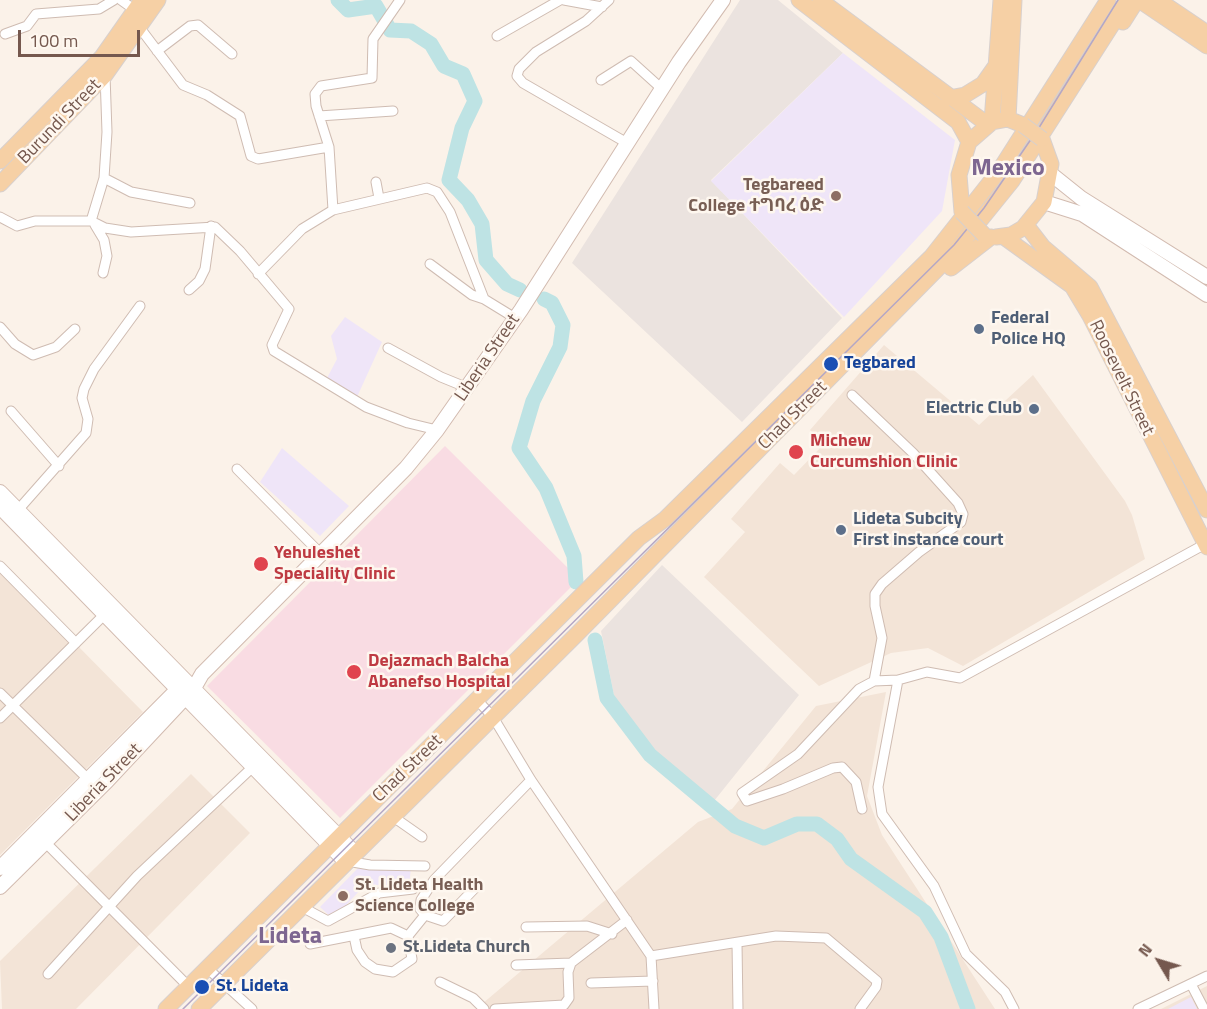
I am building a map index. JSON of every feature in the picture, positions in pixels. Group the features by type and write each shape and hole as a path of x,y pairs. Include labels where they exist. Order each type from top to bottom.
{"main road":[{"name":"Burundi Street","path":"0,184 38,146 140,28 158,0"},
{"path":"799,0 990,123 1017,122 1043,141 1050,156 1051,174 1044,202 1026,225 993,237 961,209 959,176 969,142 990,123 997,65 1001,0"},
{"path":"820,0 861,40 958,122 969,142"},
{"path":"1014,0 1017,122"},
{"path":"1017,122 1100,0"},
{"name":"Chad Street","path":"650,528 665,519 932,255 999,171 1108,0"},
{"path":"1158,0 1207,33"},
{"path":"1043,141 1133,2 1207,46"},
{"name":"Chad Street","path":"199,1009 922,286 983,220 1012,181 1133,2"},
{"name":"Burundi Street","path":"2,153 27,135 107,66 139,5"},
{"path":"949,98 965,96 983,84 997,65"},
{"path":"27,135 38,146"},
{"name":"Chad Street","path":"166,1009 478,701 650,528 661,514 941,236 961,209"},
{"name":"Roosevelt Street","path":"1026,225 1043,247 1090,287 1207,510"},
{"name":"Chad Street","path":"641,567 677,543 961,258 993,237"},
{"name":"Roosevelt Street","path":"993,237 1072,286 1090,316 1206,544"},
{"path":"1156,449 1171,441"}],"street":[{"path":"5,34 27,26 36,14 99,9 114,0"},
{"path":"121,0 139,5"},
{"path":"333,210 329,147 315,99 318,88 372,78 372,43 378,30 400,0"},
{"path":"497,36 562,0 606,4"},
{"name":"Liberia Street","path":"0,887 45,842 89,780 202,674 322,555 406,468 437,430 515,318 662,89 723,0"},
{"path":"606,4 586,21 536,52 519,69 517,76 523,83 627,143"},
{"path":"157,51 190,26 198,25 232,54"},
{"path":"140,28 187,88 207,95 240,116 248,152 255,159 329,147"},
{"path":"601,80 631,62 662,89"},
{"path":"91,221 104,178 107,66"},
{"path":"319,116 393,111"},
{"path":"1051,174 1081,198 1207,277"},
{"path":"104,178 131,192 190,203"},
{"path":"376,182 379,198"},
{"path":"258,274 302,229 333,210 427,188 437,192 457,227 484,298"},
{"path":"1044,202 1082,214 1207,295"},
{"path":"0,217 17,225 35,221 91,221 105,228 131,232 211,226 220,231 289,309 272,345 274,351 366,407 408,423 437,430"},
{"path":"91,221 100,230 104,240 107,256 103,273"},
{"path":"189,290 199,281 205,269 211,226"},
{"path":"430,264 466,291 484,298 515,318"},
{"path":"1180,278 1188,265"},
{"path":"140,306 94,369 81,398 88,419 86,433 59,466 4,503 351,858 425,866"},
{"path":"0,327 15,344 33,355 56,348 75,329"},
{"path":"388,348 441,377 468,388"},
{"path":"852,395 913,453 958,503 963,514 961,522 919,552 882,584 875,594 875,606 882,638 873,681"},
{"path":"11,411 59,466"},
{"path":"237,469 322,555"},
{"path":"862,809 856,782 842,767 833,768 747,801 742,793 798,754 859,689 873,681 898,680 927,672 960,678 1206,544"},
{"path":"0,566 76,643"},
{"path":"0,718 109,610"},
{"path":"898,680 878,787 882,814 934,886 949,913 966,954 1005,992 1014,1009"},
{"name":"Liberia Street","path":"0,868 60,818 186,689"},
{"path":"0,693 89,780"},
{"path":"478,701 493,717 531,780 651,956 654,1009"},
{"path":"48,974 108,906 258,762"},
{"path":"477,886 443,921 425,915 420,905 434,880 531,780"},
{"path":"392,816 422,837"},
{"path":"45,842 188,986"},
{"path":"300,906 328,921 380,893 413,889"},
{"path":"354,936 357,950 365,962 375,969 393,972 412,960 408,936 425,915"},
{"path":"516,965 571,963 627,920"},
{"path":"526,927 587,926 612,933"},
{"path":"310,944 391,928 408,936"},
{"path":"651,956 776,936 826,938 877,981 876,987 860,1009"},
{"path":"737,943 738,1009"},
{"path":"495,1009 564,1005 569,998 568,972 571,963"},
{"path":"207,968 252,1009"},
{"path":"1138,1009 1207,976"},
{"path":"591,983 652,981"},
{"path":"440,982 472,998 484,1009"},
{"path":"1191,984 1204,1009"}],"shaded area":[{"path":"740,0 778,0 843,53 711,180 842,318 742,422 572,263"},
{"name":"Tegbareed College ተግባረ ዕድ","path":"843,53 955,140 942,211 844,317 711,181"},
{"path":"345,317 382,342 357,397 327,378 337,359 331,336"},
{"path":"884,345 979,425 1033,375 1125,501 1132,515 1145,559 963,666 928,648 891,653 819,686 704,577 745,532 731,519 780,463 794,475 824,444 810,430"},
{"name":"Dejazmach Balcha Abanefso Hospital","path":"445,446 579,579 340,818 207,686"},
{"path":"282,448 349,506 320,536 260,482"},
{"path":"662,565 799,695 714,801 658,754 615,700 601,631"},
{"path":"0,567 143,712 0,855"},
{"path":"886,692 867,796 882,835 995,1009 476,1009 698,822 732,809 816,706"},
{"path":"191,774 250,833 76,1009 2,1009 0,961"},
{"name":"St. Lideta Health Science College","path":"358,868 411,868 409,885 365,885 333,919 320,907"},
{"path":"1207,986 1207,1009 1161,1009"},
{"path":"1191,997 1197,1009 1168,1009"}],"waterway":[{"path":"338,0 348,10 376,6 390,30 411,31 431,44 444,66 463,74 475,101 462,128 449,180 468,200 482,224 486,260 507,284 520,290"},
{"path":"544,299 552,303 563,325 560,347 533,401 519,448 546,488 574,556 576,582"},
{"path":"595,640 607,698 650,755 735,826 764,838 797,824 817,824 837,839 851,859 925,912 941,937 968,1009"}],"tram line":[{"path":"183,1009 954,245 984,208 1040,126 1118,0"}],"place":[{"name":"Tegbareed College ተግባረ ዕድ","path":"836,196"},
{"name":"Federal Police HQ","path":"979,329"},
{"name":"Tegbared","path":"831,364"},
{"name":"Electric Club","path":"1034,409"},
{"name":"Michew Curcumshion Clinic","path":"796,452"},
{"name":"Lideta Subcity First instance court","path":"841,530"},
{"name":"Yehuleshet Speciality Clinic","path":"261,564"},
{"name":"Dejazmach Balcha Abanefso Hospital","path":"354,672"},
{"name":"St. Lideta Health Science College","path":"343,896"},
{"name":"St.Lideta Church","path":"391,948"},
{"name":"St. Lideta","path":"202,987"}],"district":[{"name":"Mexico","path":"1008,169"},
{"name":"Lideta","path":"290,937"}]}
